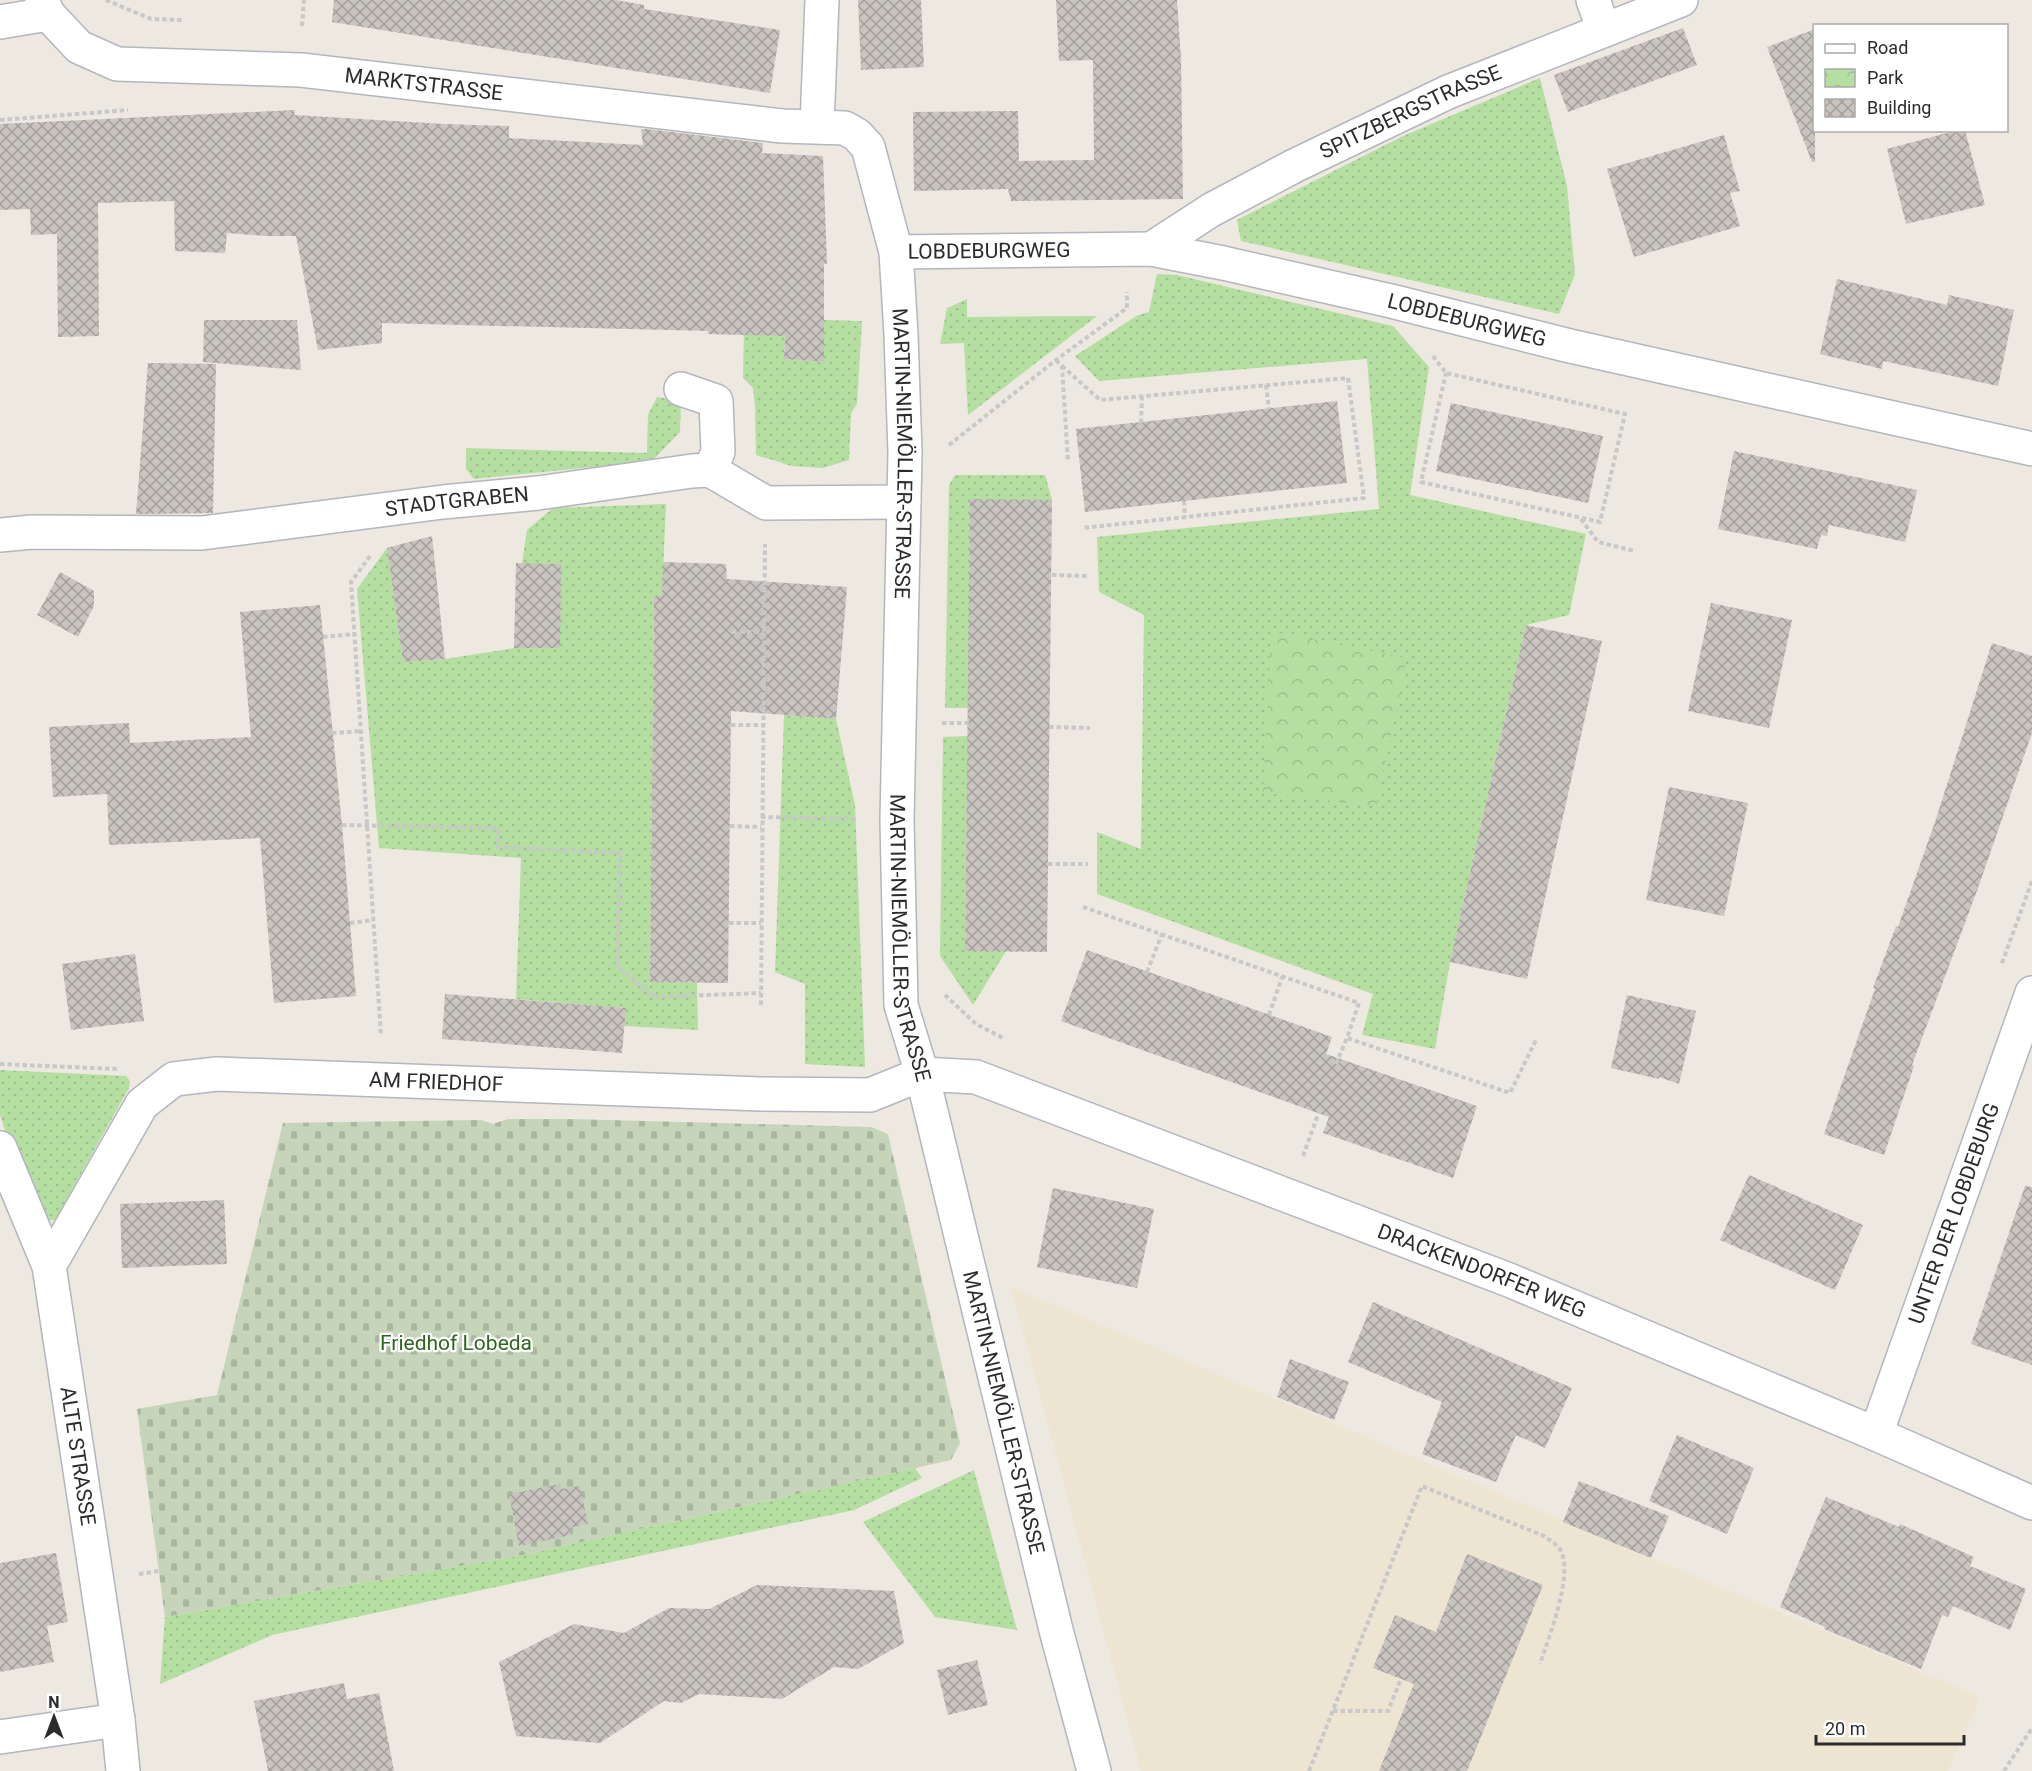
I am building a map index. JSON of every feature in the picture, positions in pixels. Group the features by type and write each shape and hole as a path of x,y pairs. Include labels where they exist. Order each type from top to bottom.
{"street":[{"path":"817,126 822,0"},
{"path":"1593,0 1604,30"},
{"name":"SPITZBERGSTRASSE","path":"1151,249 1211,210 1294,166 1448,92 1681,0"},
{"path":"0,22 45,7"},
{"name":"MARKTSTRASSE","path":"45,7 79,46 117,64 301,70 782,126 817,126"},
{"name":"MARTIN-NIEMÖLLER-STRASSE","path":"817,126 845,128 857,135 868,147 896,252 903,405 897,820 902,1005 922,1074 1036,1549 1094,1771"},
{"name":"LOBDEBURGWEG","path":"896,252 1151,249 1391,301 1570,346 2032,450"},
{"path":"681,389 716,400 718,452 710,470 765,504 903,502"},
{"name":"STADTGRABEN","path":"0,535 32,532 202,533 710,470"},
{"name":"UNTER DER LOBDEBURG","path":"1876,1434 2032,993"},
{"name":"AM FRIEDHOF","path":"174,1079 217,1074 761,1094 870,1095 922,1074"},
{"name":"DRACKENDORFER WEG","path":"922,1074 976,1077 988,1081 1509,1280 1876,1434 2032,1503"},
{"path":"49,1266 142,1104 174,1079"},
{"name":"ALTE STRASSE","path":"0,1148 49,1266 118,1720 123,1771"},
{"path":"0,1737 118,1720"}],"path":[{"path":"302,26 304,0"},
{"path":"0,120 128,110"},
{"path":"948,446 1056,360 1127,308 1127,289"},
{"path":"1432,355 1446,373 1625,414 1600,522 1421,482 1446,373"},
{"path":"1056,360 1100,400 1348,378 1364,498 1082,528"},
{"path":"1062,366 1068,462"},
{"path":"1266,385 1269,409"},
{"path":"1142,397 1142,423"},
{"path":"1184,501 1185,517"},
{"path":"761,1005 765,504"},
{"path":"371,513 376,548 351,582 384,1080"},
{"path":"1581,518 1598,542 1635,551"},
{"path":"1052,575 1089,576"},
{"path":"732,632 764,632"},
{"path":"323,637 354,634"},
{"path":"731,725 762,725"},
{"path":"1049,728 1090,728"},
{"path":"332,733 361,731"},
{"path":"761,817 897,820"},
{"path":"342,825 497,828 498,847 620,853 616,966 654,998 761,993"},
{"path":"730,826 761,827"},
{"path":"1048,864 1088,864"},
{"path":"1083,907 1359,1003 1336,1064"},
{"path":"350,922 373,920"},
{"path":"729,922 761,923"},
{"path":"1147,972 1162,934"},
{"path":"1269,1015 1282,977"},
{"path":"943,993 976,1024 1012,1043"},
{"path":"1347,1038 1510,1093 1537,1038"},
{"path":"0,1064 127,1069 174,1079"},
{"path":"1301,1160 1320,1109"},
{"path":"1309,1771 1422,1486 1544,1536 1559,1548 1564,1559 1563,1593 1540,1664"},
{"path":"1333,1711 1388,1711 1401,1679"},
{"path":"2004,1771 2032,1728"}],"shaded area":[{"path":"1011,1287 1980,1697 1948,1771 1141,1771"}],"green space":[{"path":"1540,78 1567,186 1575,274 1559,314 1241,241 1237,220 1403,136"},
{"path":"1157,274 1177,275 1393,326 1429,367 1410,495 1586,534 1569,615 1526,625 1450,962 1435,1049 1362,1035 1373,994 1097,894 1097,832 1141,849 1144,615 1099,592 1097,537 1379,509 1367,359 1099,381 1075,356 1138,315 1149,312"},
{"path":"967,299 967,317 1097,316 968,415 964,343 940,344 947,308"},
{"path":"824,320 862,321 857,404 851,413 849,460 823,468 792,466 756,455 753,388 743,378 744,324 785,329 784,359 824,362"},
{"path":"657,397 681,401 680,432 652,461 474,479 466,469 466,448 647,453 648,415"},
{"path":"955,475 1045,475 1052,500 970,500 969,708 945,708 949,485"},
{"path":"666,504 662,596 654,596 650,981 697,983 698,1030 624,1026 626,1008 516,999 521,858 379,848 357,589 387,548 403,662 445,659 514,648 559,648 522,564 527,530 553,508"},
{"path":"1271,631 1407,658 1376,806 1263,793"},
{"path":"784,715 836,719 855,805 865,1067 805,1064 805,984 775,972"},
{"path":"968,736 965,950 1006,951 973,1005 940,956 943,737"},
{"path":"0,1070 126,1076 130,1081 129,1088 55,1220 41,1221 33,1214 0,1115"},
{"name":"Friedhof Lobeda","path":"508,1119 871,1127 888,1134 960,1443 951,1460 523,1555 165,1617 137,1409 217,1395 283,1123 481,1120 493,1124"},
{"path":"915,1468 922,1478 854,1510 272,1635 160,1684 165,1617 523,1555"},
{"path":"974,1470 1017,1630 935,1617 863,1522"}],"building":[{"path":"334,0 616,0 644,5 644,9 780,30 770,93 332,22"},
{"path":"858,0 921,0 924,67 861,70"},
{"path":"1056,0 1177,0 1181,59 1183,199 1011,201 1008,189 914,191 913,112 1018,111 1019,161 1094,160 1093,60 1059,61"},
{"path":"1683,28 1697,65 1568,112 1554,75"},
{"path":"1813,30 1815,162 1812,162 1767,47"},
{"path":"295,110 294,115 509,126 509,138 643,145 641,129 646,129 763,143 762,153 823,156 827,264 824,264 824,362 784,359 785,336 708,334 708,331 382,323 382,343 318,350 296,236 227,233 225,253 175,251 174,201 98,203 99,336 58,337 57,234 31,235 30,209 0,210 0,124"},
{"path":"1951,132 1966,132 1985,205 1906,224 1887,149"},
{"path":"1724,135 1740,191 1730,193 1740,226 1634,257 1607,169"},
{"path":"1837,279 1947,305 1949,295 2014,310 1998,386 1883,361 1882,369 1820,354"},
{"path":"204,320 297,320 301,370 203,362"},
{"path":"148,363 216,364 213,513 136,514"},
{"path":"1337,401 1347,483 1085,512 1076,429"},
{"path":"1451,403 1603,436 1588,503 1436,471"},
{"path":"1734,451 1917,490 1905,542 1829,525 1827,536 1821,535 1817,549 1718,529"},
{"path":"970,499 1052,500 1047,952 965,951"},
{"path":"432,536 445,659 403,662 387,548"},
{"path":"663,562 726,564 727,579 847,587 836,719 731,711 728,983 650,982 654,596 662,596"},
{"path":"516,563 561,564 560,648 514,648"},
{"path":"60,572 94,591 94,606 78,637 37,615"},
{"path":"1711,603 1792,620 1769,728 1688,711"},
{"path":"320,605 356,996 274,1003 260,838 109,845 107,794 53,797 49,727 129,723 130,743 251,737 240,612"},
{"path":"1526,625 1602,641 1527,979 1450,962"},
{"path":"1992,643 2032,656 2032,733 1978,888 1912,1065 1914,1066 1884,1155 1824,1134 1875,989 1873,988 1896,926 1898,927 1936,819"},
{"path":"1669,787 1748,803 1724,916 1646,900"},
{"path":"1087,950 1332,1037 1326,1054 1477,1106 1453,1178 1323,1133 1329,1117 1061,1021"},
{"path":"135,954 144,1021 71,1030 62,964"},
{"path":"445,994 626,1008 622,1053 442,1039"},
{"path":"1627,995 1696,1011 1679,1084 1659,1077 1659,1079 1611,1068"},
{"path":"1749,1175 1863,1225 1835,1290 1720,1240"},
{"path":"2025,1186 2032,1187 2032,1365 1971,1344"},
{"path":"1053,1188 1154,1209 1137,1288 1037,1267"},
{"path":"224,1200 227,1264 122,1268 120,1204"},
{"path":"1373,1302 1572,1388 1545,1448 1516,1435 1496,1482 1422,1454 1442,1402 1348,1362"},
{"path":"1290,1359 1349,1382 1334,1420 1277,1397"},
{"path":"1677,1435 1754,1468 1727,1534 1649,1501"},
{"path":"1579,1481 1669,1516 1651,1558 1563,1522"},
{"path":"560,1484 561,1489 580,1486 588,1524 569,1528 571,1535 519,1546 509,1494"},
{"path":"1826,1497 1899,1527 1900,1524 1974,1557 1970,1566 2026,1589 2010,1630 1953,1606 1948,1617 1942,1615 1921,1669 1824,1629 1825,1627 1780,1607"},
{"path":"56,1553 68,1622 47,1626 54,1662 0,1672 0,1563"},
{"path":"1467,1554 1543,1585 1467,1771 1379,1771 1414,1684 1373,1668 1395,1615 1436,1632"},
{"path":"757,1585 894,1591 904,1643 858,1669 834,1667 782,1699 699,1694 681,1703 664,1701 600,1743 516,1736 499,1662 574,1624 624,1633 669,1608 709,1609"},
{"path":"977,1660 988,1705 948,1715 937,1670"},
{"path":"344,1683 347,1699 379,1693 394,1771 268,1771 254,1701"}]}
